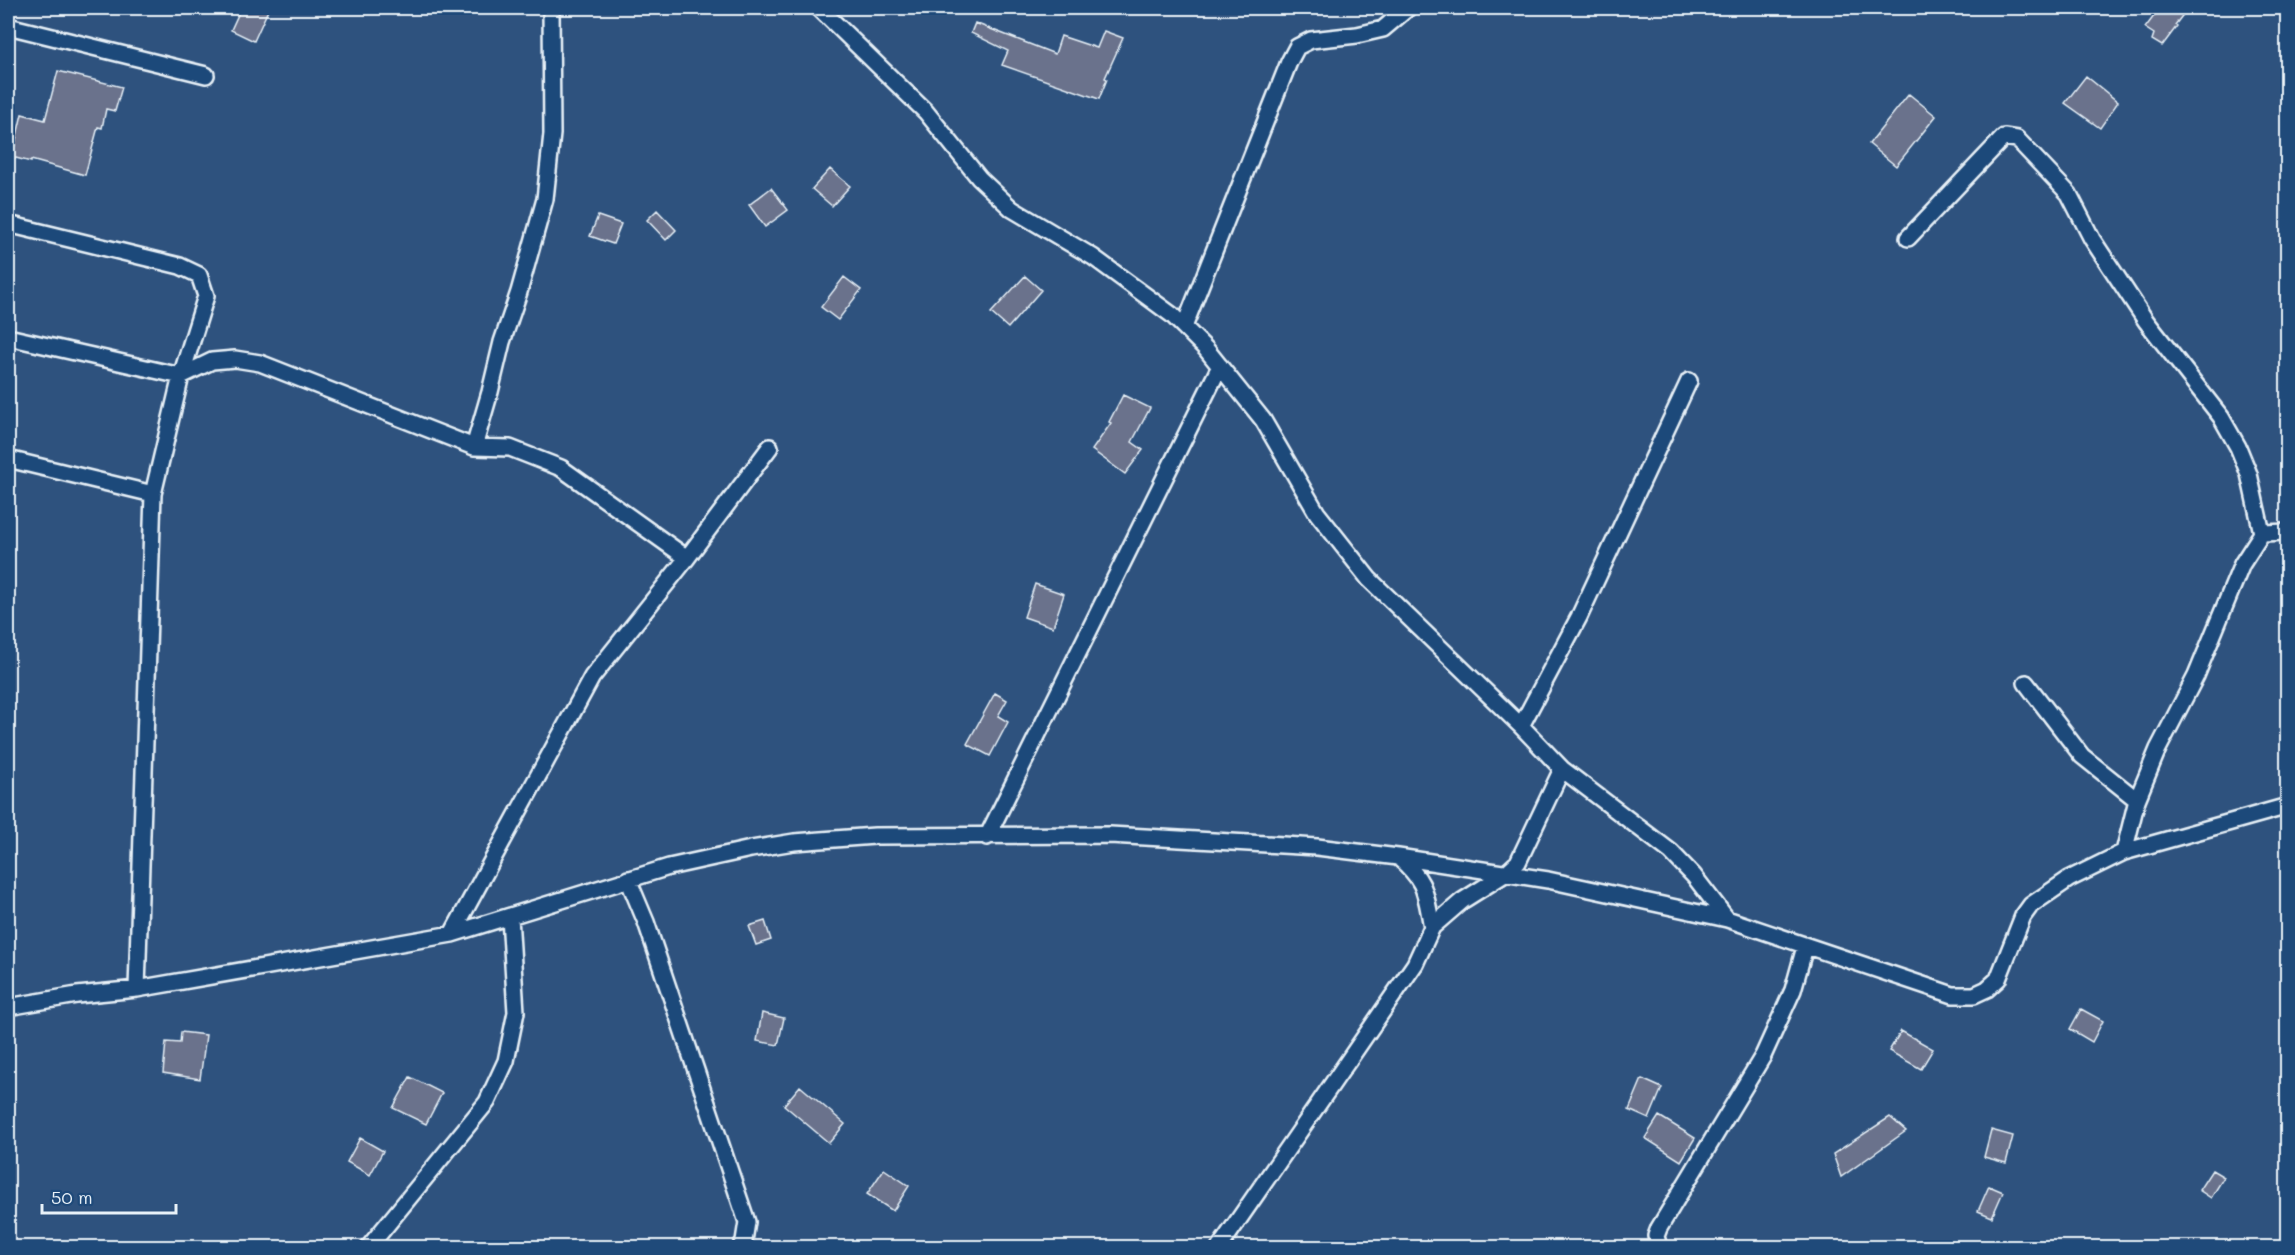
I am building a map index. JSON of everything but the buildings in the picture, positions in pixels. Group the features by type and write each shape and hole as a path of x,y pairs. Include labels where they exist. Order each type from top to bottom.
{"street":[{"path":"474,447 502,342 519,292 545,199 552,134 551,8"},
{"path":"819,8 926,112 979,178 1012,209 1094,256 1172,315 1206,349 1263,420 1317,513 1369,579 1521,726 1562,770 1671,852 1694,876 1727,919"},
{"path":"1184,327 1289,62 1297,47 1311,40 1357,35 1383,29 1408,8"},
{"path":"8,26 206,75"},
{"path":"1908,238 2004,137 2017,139 2069,194 2092,239 2146,321 2221,417 2238,447 2248,474 2262,533 2242,564 2215,635 2158,749 2137,800 2124,852"},
{"path":"8,224 180,266 199,275 206,296 181,376 153,494 136,989"},
{"path":"8,337 181,376 212,361 235,359 260,363 474,447 510,448 561,468 687,558"},
{"path":"987,837 1220,366"},
{"path":"1521,726 1579,617 1689,381"},
{"path":"452,934 592,677 687,558 770,447"},
{"path":"8,459 153,494"},
{"path":"2262,533 2288,532"},
{"path":"2026,683 2082,756 2137,800"},
{"path":"1219,1248 1415,964 1432,927 1462,901 1505,874 1518,862 1562,770"},
{"path":"8,1007 77,995 136,989 452,934 669,867 794,842 875,836 1110,836 1317,847 1398,857 1548,880 1727,919 1953,995 1974,995 1987,989 1998,979 2023,916 2031,905 2069,879 2124,852 2288,806"},
{"path":"1398,857 1415,872 1425,889 1432,927"},
{"path":"628,879 646,922 747,1222 746,1245"},
{"path":"368,1248 487,1102 506,1061 516,1012 510,917"},
{"path":"1659,1248 1656,1236 1659,1228 1762,1056 1793,990 1805,947"}]}
